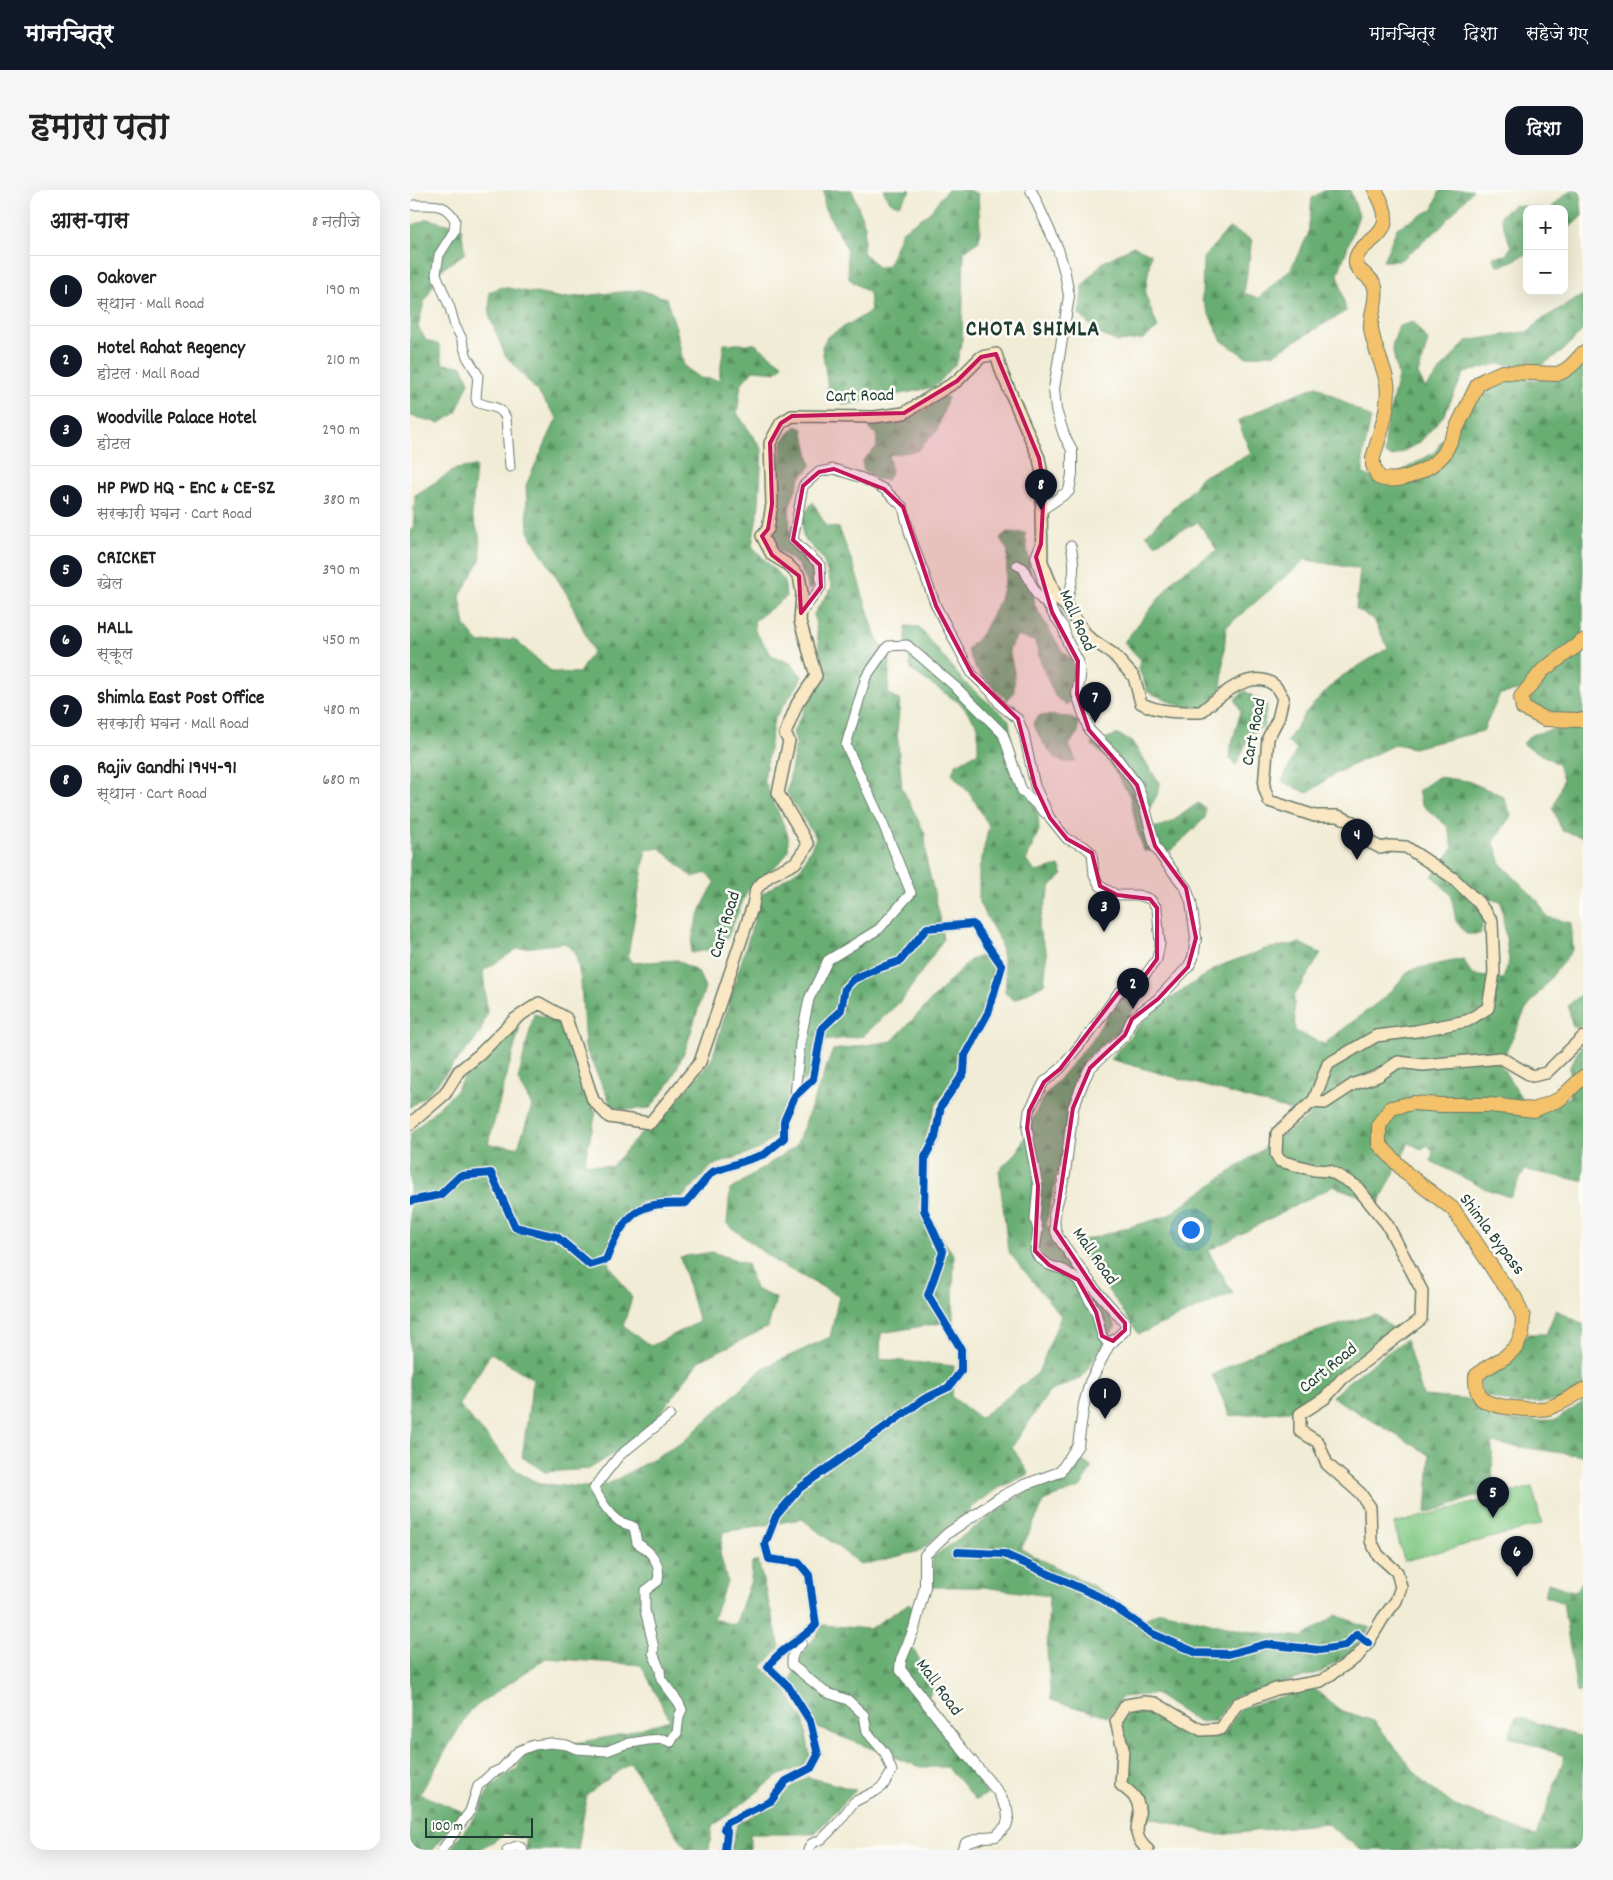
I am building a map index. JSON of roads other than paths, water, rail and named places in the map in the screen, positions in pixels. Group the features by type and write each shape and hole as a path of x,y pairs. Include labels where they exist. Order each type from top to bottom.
{"highway":[{"path":"1376,190 1386,216 1385,224 1377,238 1358,255 1356,264 1359,270 1372,279 1375,285 1376,294 1371,330 1387,384 1385,413 1373,465 1378,477 1384,480 1400,480 1439,460 1444,454 1478,384 1489,376 1502,372 1557,374 1565,372 1583,352"},
{"path":"1583,641 1543,670 1521,698 1523,708 1545,719 1583,720"},
{"name":"Shimla Bypass","path":"1583,1077 1560,1099 1534,1110 1490,1104 1441,1105 1413,1103 1391,1108 1379,1126 1379,1144 1407,1174 1453,1209 1498,1277 1515,1298 1522,1317 1522,1334 1516,1347 1505,1357 1476,1376 1476,1388 1482,1398 1494,1404 1515,1408 1545,1409 1562,1404 1583,1390"}],"main road":[{"name":"Cart Road","path":"410,1124 446,1094 459,1071 479,1055 515,1019 539,1003 566,1018 593,1100 609,1117 650,1123 700,1062 753,905 756,889 769,876 795,863 808,845 798,824 778,793 789,741 785,734 797,704 816,676 800,621 802,593 799,576 787,564 772,555 762,536 768,529 772,504 770,443 781,423 792,416 874,417 904,413 957,381 981,358 996,354 1002,373 1039,458 1044,486 1041,510 1042,562 1057,599 1066,606 1088,637 1113,654 1134,677 1141,702 1151,708 1178,712 1201,712 1222,694 1240,684 1262,680 1274,685 1283,698 1278,719 1268,738 1264,787 1269,801 1315,816 1338,816 1360,825 1371,843 1381,848 1389,846 1406,848 1453,878 1478,902 1492,921 1494,972 1488,1008 1467,1021 1416,1031 1376,1036 1328,1064 1312,1102 1277,1133 1276,1154 1280,1161 1314,1170 1330,1171 1356,1186 1386,1224 1422,1292 1421,1319 1343,1378 1324,1398 1300,1414 1300,1431 1318,1442 1327,1464 1360,1493 1370,1507 1371,1541 1378,1555 1397,1572 1401,1587 1396,1601 1357,1657 1321,1680 1276,1690 1237,1704 1221,1729 1201,1730 1155,1703 1144,1702 1126,1705 1116,1722 1122,1749 1122,1785 1136,1798 1139,1812 1136,1834 1140,1842 1148,1850"},
{"name":"Cart Road","path":"1312,1102 1325,1103 1354,1084 1378,1076 1398,1062 1423,1065 1501,1058 1532,1076 1546,1073 1583,1037"}],"street":[{"path":"1031,190 1058,249 1069,296 1054,389 1056,410 1064,435 1072,450 1072,474 1069,491 1041,510"},
{"path":"410,205 440,205 446,208 455,220 454,231 439,255 436,274 467,357 478,375 477,402 497,407 504,412 510,467"},
{"path":"800,613 821,587 820,565 793,540 803,486 819,472 834,469 862,478 884,488 902,507 910,535 936,606 972,674 991,692 1002,706 1018,719 1024,734 1035,786 1050,818"},
{"name":"Mall Road","path":"962,1850 966,1844 985,1837 996,1836 1006,1826 1008,1819 1007,1809 998,1792 900,1669 901,1660 914,1629 925,1587 925,1555 948,1534 999,1498 1024,1485 1060,1472 1078,1445 1084,1404 1090,1382 1100,1360 1113,1341 1125,1330 1125,1323 1094,1288 1058,1238 1055,1229 1054,1215 1067,1159 1073,1108 1090,1068 1126,1035 1132,1019 1158,1000 1188,967 1194,958 1196,938 1191,902 1186,888 1155,846 1137,785 1115,756 1089,730 1076,694 1080,677 1078,661 1068,644 1063,627 1050,608 1036,557 1041,544"},
{"path":"1066,606 1075,565 1071,546"},
{"path":"1017,565 1023,568 1041,601 1050,608"},
{"path":"410,1201 440,1195 460,1176 491,1173 515,1227 558,1237 590,1265 606,1260 613,1241 632,1214 649,1206 686,1203 712,1172 765,1154 784,1138 784,1121 795,1096 800,1043 809,999 828,960 879,929 911,893 883,824 846,745 866,678 888,646 907,645 958,689 1002,734 1022,791 1050,818 1067,839 1084,846 1092,853 1094,875 1100,886 1117,895 1138,895 1150,899 1157,908 1160,944 1157,959 1146,974 1118,993 1092,1030 1070,1054 1060,1069 1044,1082 1030,1111 1027,1128 1038,1186 1035,1219 1038,1230 1035,1251 1038,1257 1049,1265 1064,1270 1078,1280 1096,1312 1102,1336 1106,1341 1113,1341"},
{"path":"795,1096 813,1078 822,1028 841,1010 845,988 854,979 900,961 928,928 973,924 1002,966 988,1013 965,1055 964,1073 941,1106 935,1138 925,1158 924,1210 943,1252 928,1295 961,1349 961,1371 949,1387 924,1399 800,1488 776,1516 764,1544 769,1559 798,1563 809,1575 816,1625 794,1651 791,1659 792,1665 824,1692 848,1700 864,1714 867,1732 885,1754 892,1771 882,1786 854,1802 837,1824 822,1839 815,1844 811,1844 808,1850"},
{"path":"442,1850 470,1811 478,1786 492,1773 501,1769 518,1751 534,1744 550,1743 567,1745 576,1749 607,1751 625,1744 648,1740 663,1739 671,1742 677,1733 679,1716 682,1710 661,1679 660,1670 653,1653 654,1648 645,1610 645,1591 658,1581 657,1562 646,1548 637,1543 634,1527 622,1523 608,1512 594,1488 619,1456 670,1415"},
{"path":"958,1552 1004,1554 1100,1597 1153,1634 1197,1653 1229,1654 1266,1644 1320,1650 1345,1646 1357,1634 1368,1643"},
{"path":"725,1850 727,1832 724,1829 726,1823 771,1801 786,1780 811,1768 818,1755 810,1722 788,1686 768,1667 774,1657 808,1634"},
{"path":"507,1850 519,1846 523,1850"}],"place":[{"name":"Rajiv Gandhi 1944-91","path":"1041,510"},
{"name":"Shimla East Post Office","path":"1095,723"},
{"name":"HP PWD HQ - EnC & CE-SZ","path":"1357,860"},
{"name":"Woodville Palace Hotel","path":"1104,932"},
{"name":"Hotel Rahat Regency","path":"1133,1009"},
{"name":"Oakover","path":"1105,1419"},
{"name":"CRICKET","path":"1493,1518"},
{"name":"HALL","path":"1517,1577"}],"district":[{"name":"CHOTA SHIMLA","path":"1033,330"}]}
